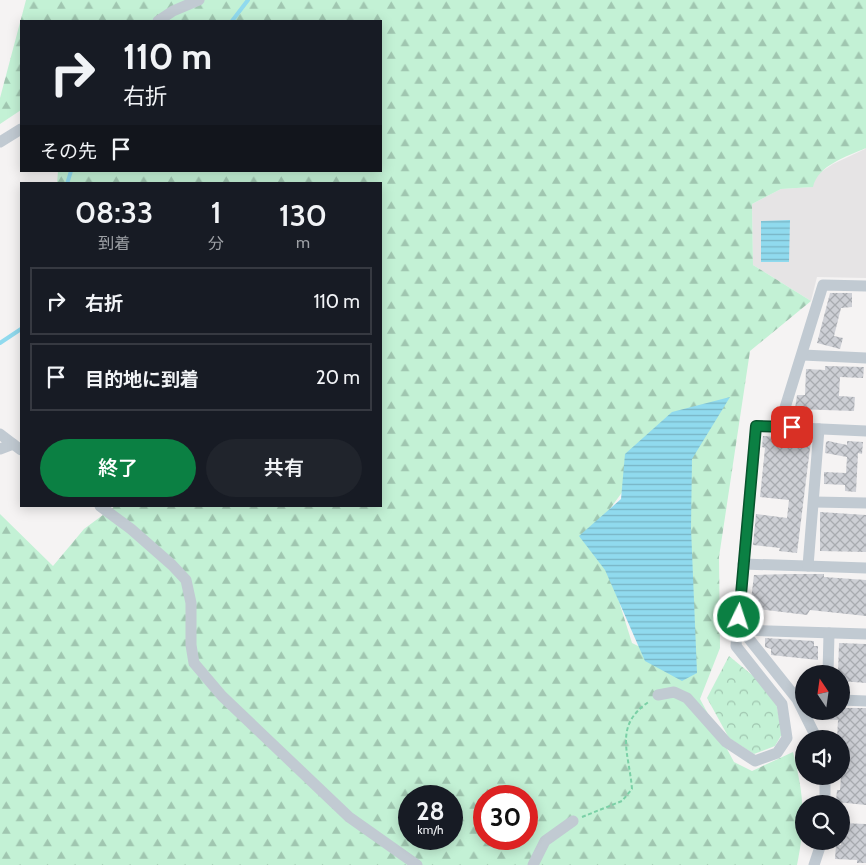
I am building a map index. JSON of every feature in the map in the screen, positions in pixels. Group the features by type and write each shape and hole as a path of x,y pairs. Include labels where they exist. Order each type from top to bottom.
{"street":[{"path":"160,20 173,11 199,0"},
{"path":"0,142 20,130"},
{"path":"779,427 803,355 823,285 866,286"},
{"path":"803,355 866,358"},
{"path":"658,695 674,692 687,698 726,742 755,761 777,752 787,738 782,704 736,646 756,426 866,431"},
{"path":"808,566 819,429"},
{"path":"0,434 17,447"},
{"path":"0,449 17,447"},
{"path":"814,502 866,504"},
{"path":"101,507 131,529 186,580 191,603 191,644 194,662 222,696 349,818 417,865"},
{"path":"742,564 866,568"},
{"path":"739,617 742,630 795,693"},
{"path":"742,630 866,634"},
{"path":"828,665 829,633"},
{"path":"850,700 866,701"},
{"path":"533,865 546,841 573,821"},
{"path":"814,865 819,850"}],"path":[{"path":"573,821 622,801 632,789 625,738 628,721 637,709 658,695"}],"shaded area":[{"path":"866,144 866,278 817,277 811,301 753,265 752,204 781,189 812,187 815,176 833,164 865,149"}],"green space":[{"path":"26,0 866,0 866,148 842,158 827,167 816,179 813,187 781,189 752,204 753,265 811,301 750,351 719,557 720,648 700,699 734,762 752,771 793,752 795,785 800,785 801,795 795,795 795,850 800,850 797,865 0,865 0,514 53,566 84,529 114,507 382,507 382,182 57,182 58,172 382,172 382,20 21,20","holes":["642,465 689,671 632,643 596,528"]},
{"path":"20,23 20,111 0,124 0,98"},
{"path":"729,656 757,679 776,702 782,734 775,746 754,754 729,738 707,698"}],"water":[{"path":"790,220 789,262 761,262 761,221"},
{"path":"730,397 692,459 691,528 697,673 682,681 645,661 605,570 579,536 621,499 625,454 672,412"}],"building":[{"path":"830,293 852,293 852,307 841,308 834,336 843,338 840,349 817,343"},
{"path":"825,366 864,367 863,378 840,377 839,396 855,397 854,411 795,409 797,395 805,395 806,369 825,370"},
{"path":"793,435 808,437 807,440 811,440 797,553 779,551 780,548 753,545 756,514 787,518 789,500 760,497 765,448 762,447 763,436 793,438"},
{"path":"847,441 863,442 862,454 858,453 856,492 845,491 845,485 824,484 824,472 846,473 847,457 825,453 826,442 847,445"},
{"path":"820,512 866,515 866,552 820,551"},
{"path":"824,574 824,577 866,580 866,616 810,610 807,615 750,608 754,575"},
{"path":"765,638 814,641 814,646 818,646 818,660 771,655 771,649 765,647"},
{"path":"839,643 866,644 866,683 850,682 850,665 838,665"},
{"path":"850,708 866,708 866,805 850,803 850,795 837,795 840,785 850,785 850,730 837,730 838,720 850,720"},
{"path":"850,823 866,824 866,863 857,863 857,860 835,859 836,850 850,850"}],"waterway":[{"path":"233,20 248,0"},
{"path":"68,182 71,172"},
{"path":"0,343 20,330"}],"route":[{"path":"739,617 742,564 756,426 792,427"}]}
